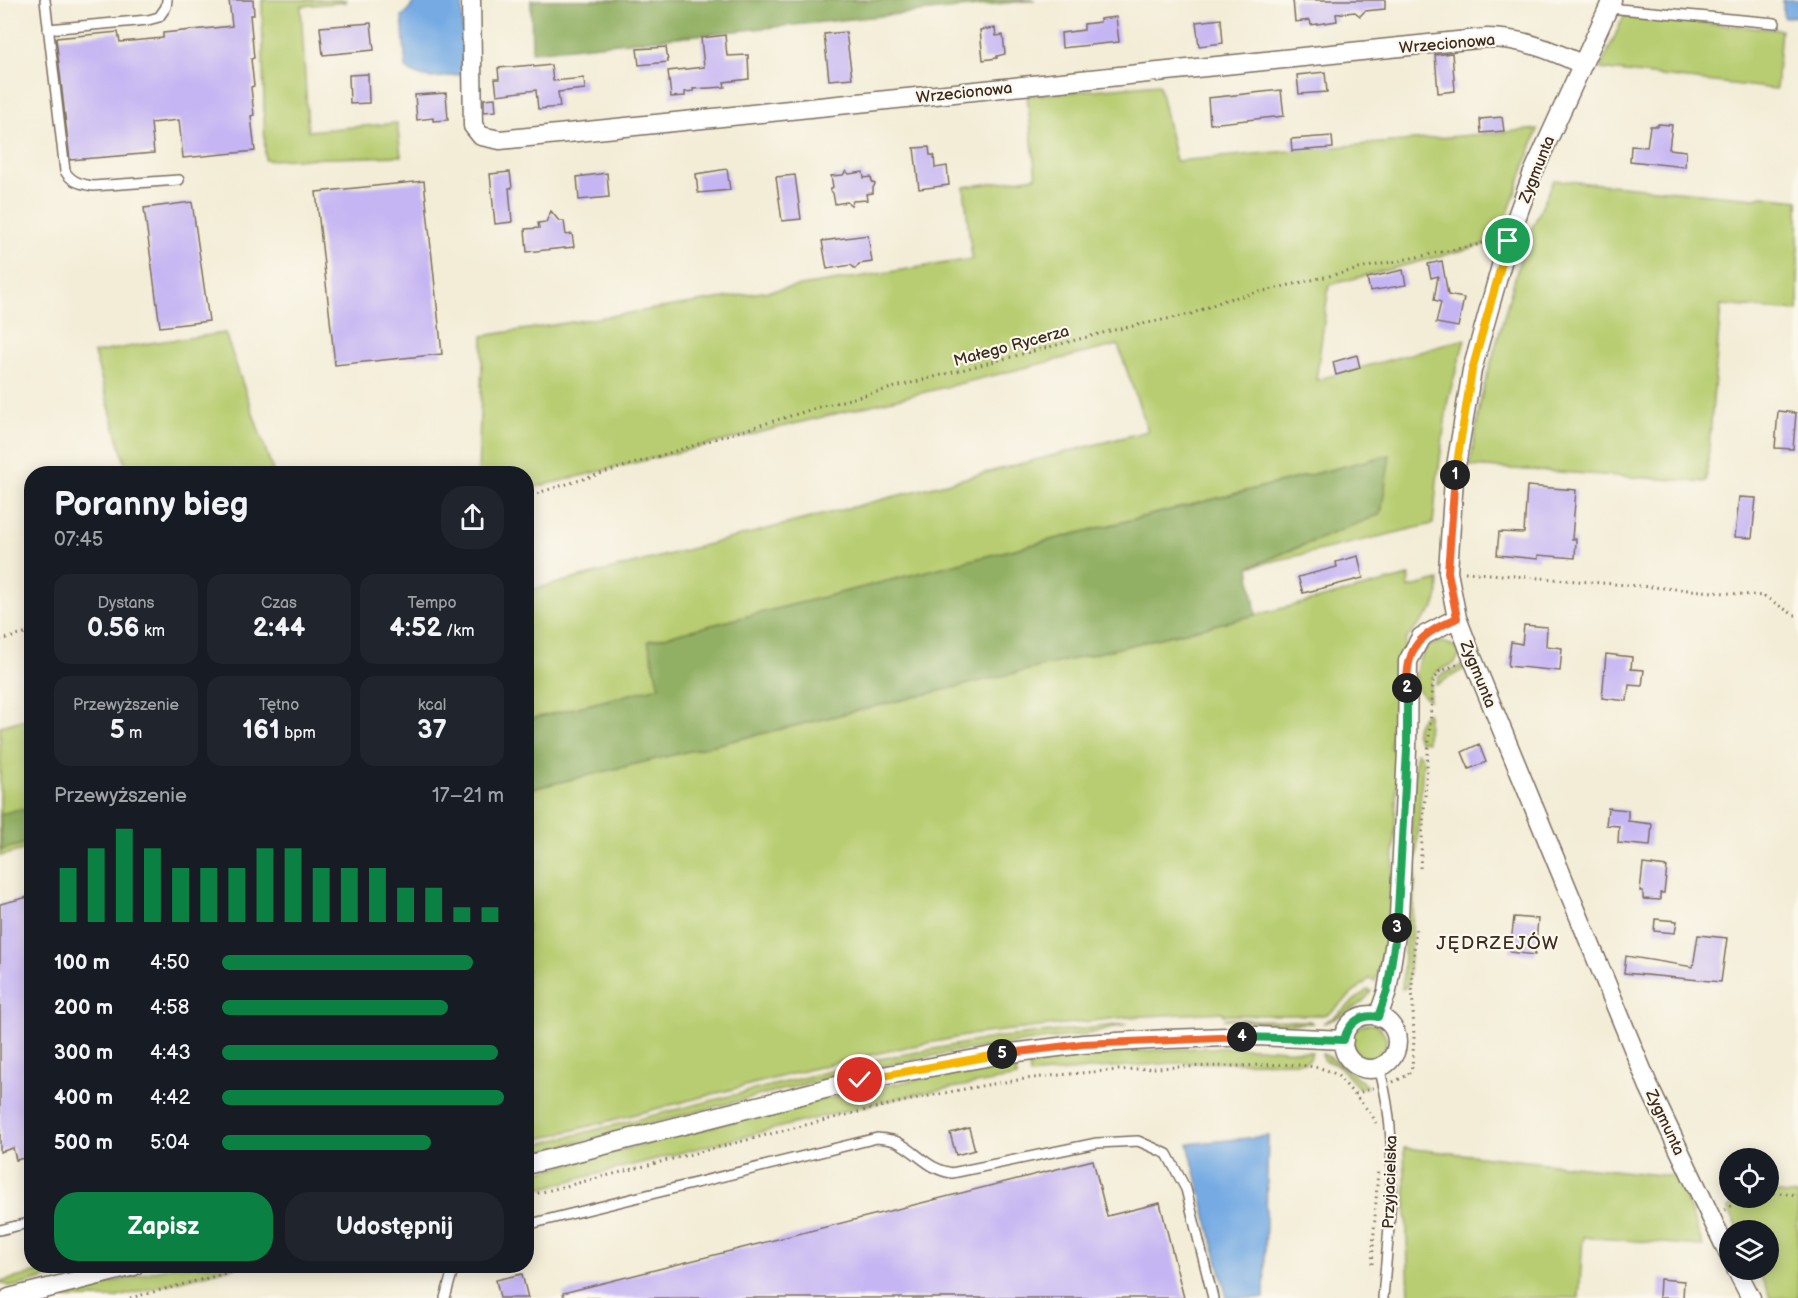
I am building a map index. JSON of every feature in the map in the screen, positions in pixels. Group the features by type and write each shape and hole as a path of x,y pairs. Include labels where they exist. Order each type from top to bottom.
{"street":[{"name":"Wrzecionowa","path":"471,0 473,126 481,136 500,140 1487,38 1515,39 1553,51 1581,64"},
{"name":"Zygmunta","path":"1610,4 1532,175 1508,241 1472,370 1466,401 1454,478 1448,572 1457,618 1472,657 1649,1087 1719,1235"},
{"path":"1378,1017 1387,991 1399,916 1407,750 1408,661 1421,637 1457,618"},
{"path":"1363,1017 1378,1017 1391,1025 1395,1031 1397,1046 1391,1059 1379,1068 1364,1068 1351,1060 1347,1054 1344,1040 1346,1032 1356,1020 1363,1017"},
{"path":"534,1164 860,1080 1003,1054 1083,1044 1168,1039 1256,1036 1344,1040"},
{"path":"9,1298 46,1293 111,1273"},
{"path":"1742,1280 1751,1298"}],"lane":[{"path":"45,0 65,171 69,178 80,184 93,186 179,180"},
{"path":"48,29 148,20 159,17 166,7 167,0"},
{"path":"1610,4 1775,23"},
{"name":"Przyjacielska","path":"1379,1068 1390,1117 1392,1147 1392,1180 1383,1298"},
{"path":"534,1223 877,1138 902,1144 930,1167 952,1173 1097,1143 1138,1141 1167,1154 1186,1189 1213,1298"},
{"path":"0,1230 24,1224"},
{"path":"445,1298 451,1273"}],"path":[{"name":"Małego Rycerza","path":"534,494 823,406 1114,330 1191,314 1226,300 1372,266 1497,241 1508,241"},
{"path":"1448,572 1529,576 1764,596 1794,615 1798,615"},
{"path":"0,640 24,634"},
{"path":"1419,877 1433,682 1439,672 1472,657"},
{"path":"1397,1081 1408,1075 1412,1067 1414,1040 1412,980 1416,923"},
{"path":"534,1194 880,1105 1025,1079 1118,1070 1300,1065 1322,1068 1334,1073 1355,1095 1372,1114 1377,1129"},
{"path":"1371,1273 1378,1169"},
{"path":"1779,1193 1798,1195"},
{"path":"1711,1219 1728,1208"},
{"path":"130,1298 227,1273"}],"green space":[{"path":"262,0 346,0 346,2 301,6 308,131 397,123 401,156 265,160"},
{"path":"531,0 1035,0 532,52"},
{"path":"1624,16 1781,30 1776,89 1600,69"},
{"path":"1159,84 1176,161 1538,129 1498,241 1329,285 1316,380 1465,339 1448,399 1433,524 1249,567 1381,514 1389,455 648,641 659,687 534,718 534,589 1148,431 1118,345 534,487 534,466 478,466 483,336 972,259 964,187 1036,177 1027,96"},
{"path":"1554,180 1798,200 1798,311 1721,305 1706,482 1470,466 1481,398 1524,246"},
{"path":"225,333 271,466 126,466 94,353"},
{"path":"1390,455 1381,514 1249,567 1256,615 534,788 534,718 659,687 648,641"},
{"path":"1409,576 1408,588 1439,580 1434,608 1406,639 1398,679 1390,747 1398,756 1391,913 1386,947 1375,981 1369,979 1330,1013 1323,1015 1223,1015 1223,1012 1127,1017 976,1034 834,1063 534,1140 534,788 1256,615"},
{"path":"1442,642 1456,647 1462,655 1455,663 1434,675 1429,700 1418,691 1417,667 1428,646"},
{"path":"1467,663 1468,667 1436,685 1439,676"},
{"path":"1428,712 1427,742 1419,741 1416,733 1417,725"},
{"path":"24,720 24,850 0,856 0,726"},
{"path":"1416,752 1423,761 1408,984 1402,989"},
{"path":"20,809 24,811 24,844 1,850 0,814"},
{"path":"1367,990 1371,991 1357,1006 1343,1015 1323,1023 1333,1018"},
{"path":"1223,1019 1309,1021 1313,1023 1285,1024"},
{"path":"1127,1024 1087,1034 957,1051 851,1072 534,1153 534,1145 874,1060 994,1038"},
{"path":"1369,1024 1381,1029 1386,1041 1381,1053 1369,1058 1357,1053 1352,1041 1357,1029"},
{"path":"1198,1048 1259,1048 1312,1052 1310,1059 1305,1062 1175,1063 1030,1075 1029,1065 1032,1060"},
{"path":"1322,1054 1346,1068 1367,1087 1359,1088 1339,1066 1323,1060"},
{"path":"1011,1063 1015,1066 1017,1077 922,1093 863,1106 534,1190 534,1173 828,1098"},
{"path":"1404,1148 1678,1177 1703,1246 1583,1237 1579,1298 1409,1298"},
{"path":"1779,1193 1798,1195 1798,1298 1771,1298 1762,1280 1779,1280 1779,1220 1733,1220 1728,1208 1779,1208"},
{"path":"34,1273 65,1273 16,1286 8,1286 0,1282"},
{"path":"148,1273 212,1273 114,1298 63,1298 66,1294"}],"water":[{"path":"415,0 462,0 463,74 426,77 419,76 406,68 402,16"},
{"path":"1783,0 1798,0 1798,16 1785,18"},
{"path":"1268,1136 1264,1298 1227,1298 1188,1144"}],"building":[{"path":"229,0 253,0 254,15 250,15 254,58 251,59 254,86 251,87 254,115 251,116 255,151 183,158 179,120 151,123 154,153 70,160 56,38 118,32 120,42 163,38 163,33 232,26"},
{"path":"1293,0 1385,0 1385,9 1365,11 1360,16 1355,12 1336,14 1337,21 1311,25 1310,20 1295,22"},
{"path":"1116,17 1119,42 1062,48 1061,33 1084,30 1084,24"},
{"path":"1221,19 1223,43 1199,46 1196,22"},
{"path":"371,23 374,50 323,55 320,27"},
{"path":"995,28 996,36 1003,35 1005,54 983,60 980,30"},
{"path":"846,32 852,78 829,80 824,34"},
{"path":"725,35 727,56 748,55 749,79 724,82 725,87 693,89 694,91 685,92 685,96 671,97 668,71 704,67 701,38"},
{"path":"666,47 668,62 639,65 637,49"},
{"path":"1452,53 1455,91 1438,93 1435,55"},
{"path":"533,65 534,67 551,65 553,81 584,78 585,89 558,92 560,107 538,109 536,90 497,95 495,79 499,79 498,68"},
{"path":"1325,72 1327,92 1299,94 1297,75"},
{"path":"368,74 369,103 350,104 349,75"},
{"path":"1281,90 1284,116 1210,124 1208,98"},
{"path":"446,93 448,120 433,121 433,118 417,120 415,95"},
{"path":"495,98 496,111 484,112 484,99"},
{"path":"1502,117 1504,131 1481,133 1480,119"},
{"path":"1658,124 1672,125 1669,149 1686,151 1685,167 1630,161 1631,146 1647,147 1650,126 1658,126"},
{"path":"1332,136 1333,148 1292,151 1291,139"},
{"path":"929,147 930,155 934,155 935,168 947,166 949,185 919,189 914,148"},
{"path":"727,169 730,190 698,193 696,174"},
{"path":"846,171 849,174 863,172 864,178 871,177 875,184 873,193 866,194 867,200 853,201 851,205 847,202 835,204 833,193 830,190 833,187 831,176 843,175"},
{"path":"510,172 512,222 495,224 490,174"},
{"path":"607,173 609,197 579,200 577,177"},
{"path":"795,175 801,219 782,221 776,177"},
{"path":"424,181 442,354 335,365 316,192"},
{"path":"192,202 209,321 160,327 144,208"},
{"path":"551,211 559,221 564,221 566,235 572,234 574,247 527,252 525,229 539,228 538,223 546,222"},
{"path":"868,235 872,262 859,264 855,269 851,265 827,269 822,241"},
{"path":"1442,261 1448,295 1464,298 1458,327 1436,323 1441,302 1434,300 1438,276 1431,278 1428,264"},
{"path":"1403,270 1406,285 1370,291 1367,278"},
{"path":"1357,355 1360,368 1336,375 1333,362"},
{"path":"1778,411 1796,413 1793,449 1775,448"},
{"path":"1527,486 1576,490 1572,539 1576,539 1575,558 1538,555 1538,559 1497,555 1499,532 1524,533"},
{"path":"1739,497 1756,498 1752,538 1735,537"},
{"path":"1358,556 1363,578 1303,593 1298,577 1337,567 1336,562"},
{"path":"1524,625 1547,627 1546,646 1562,648 1560,671 1508,666 1511,642 1522,644"},
{"path":"1606,654 1632,657 1631,669 1644,670 1642,686 1629,685 1627,701 1602,698"},
{"path":"1479,744 1486,762 1469,769 1462,752"},
{"path":"1608,808 1628,810 1628,821 1652,824 1650,846 1618,843 1619,826 1606,825"},
{"path":"1643,864 1667,867 1664,893 1660,893 1660,900 1643,899 1643,891 1640,891"},
{"path":"24,898 24,1158 16,1160 13,1148 0,1152 0,904"},
{"path":"1514,917 1538,919 1535,955 1510,952"},
{"path":"1655,919 1677,921 1675,933 1654,931"},
{"path":"1698,935 1727,938 1721,982 1624,973 1626,956 1693,967"},
{"path":"969,1128 975,1150 956,1155 950,1133"},
{"path":"1093,1160 1107,1216 1160,1203 1184,1298 564,1298 563,1293"},
{"path":"522,1274 528,1298 500,1298 496,1280"},
{"path":"1660,1279 1684,1281 1683,1298 1659,1298"}],"district":[{"name":"JĘDRZEJÓW","path":"1498,943"}],"route":[{"path":"860,1080 1003,1054 1083,1044 1256,1036 1344,1040 1350,1025 1356,1020 1363,1017 1378,1017 1387,991 1399,916 1407,750 1406,672 1408,661 1421,637 1457,618 1448,572 1454,478 1472,370 1508,241"}]}
